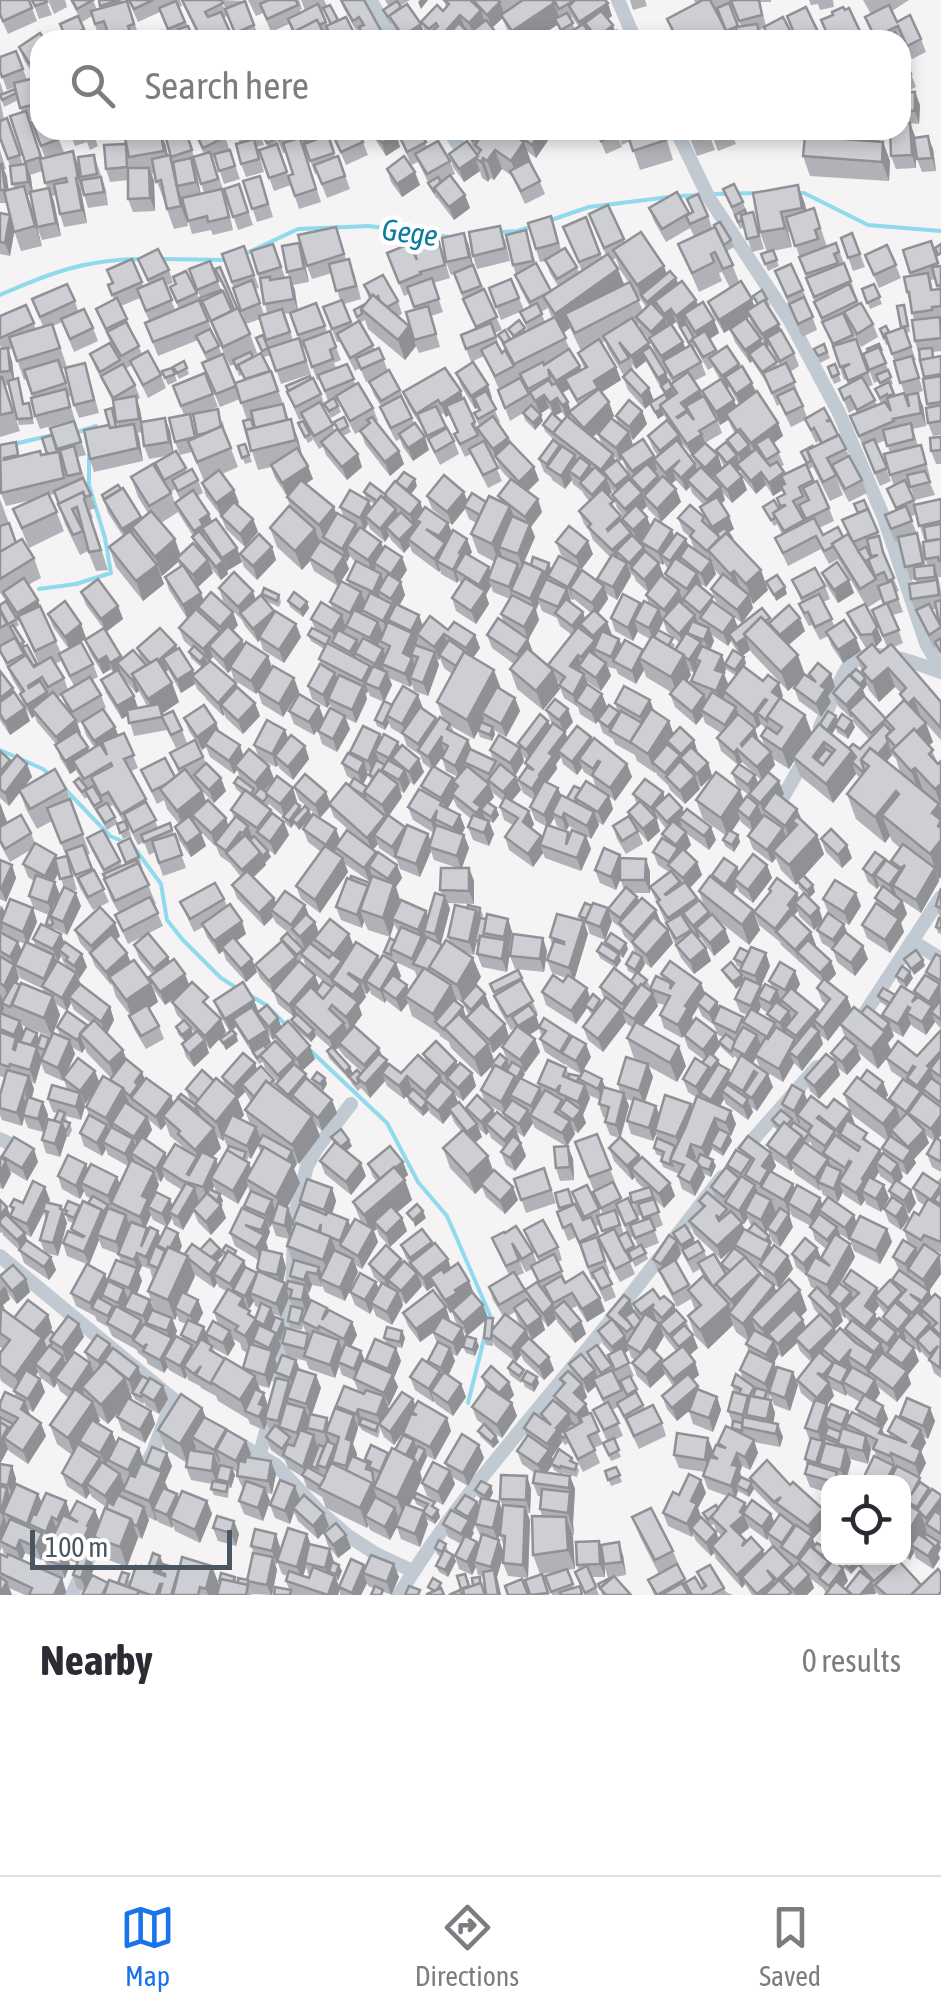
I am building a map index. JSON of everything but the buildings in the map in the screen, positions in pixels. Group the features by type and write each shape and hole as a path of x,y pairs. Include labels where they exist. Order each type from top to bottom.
{"street":[{"path":"370,0 389,30"},
{"path":"618,0 631,30"},
{"path":"681,140 709,198 790,320 839,412 884,518 926,643 941,671"},
{"path":"783,798 848,668 858,660 886,655 941,671"},
{"path":"853,1030 941,897"},
{"path":"912,941 941,959"},
{"path":"399,1595 492,1466 730,1167 825,1060"},
{"path":"260,1454 285,1334 296,1214 306,1166 351,1104"},
{"path":"0,1138 35,1156"},
{"path":"0,1256 173,1399 198,1414"},
{"path":"68,1589 110,1511 130,1491 153,1452 173,1399"},
{"path":"224,1433 276,1464 346,1534 376,1554 413,1571"}],"waterway":[{"name":"Gege","path":"713,194 759,193"},
{"name":"Gege","path":"798,193 868,225 941,231"},
{"name":"Gege","path":"679,196 704,195"},
{"name":"Gege","path":"551,220 589,207 669,197"},
{"name":"Gege","path":"245,254 298,229 369,226 449,237"},
{"name":"Gege","path":"498,232 533,226"},
{"name":"Gege","path":"0,295 69,269 142,259"},
{"name":"Gege","path":"162,259 227,260"},
{"path":"78,432 96,426"},
{"path":"14,444 53,435"},
{"path":"39,589 76,584 111,573 89,485 89,455"},
{"path":"0,750 51,776"},
{"path":"65,789 110,836 124,842"},
{"path":"133,846 161,884 167,920 221,978 240,990"},
{"path":"248,994 287,1026"},
{"path":"311,1051 387,1123 418,1182 447,1216 490,1315 488,1321"},
{"path":"468,1403 485,1335"}]}
